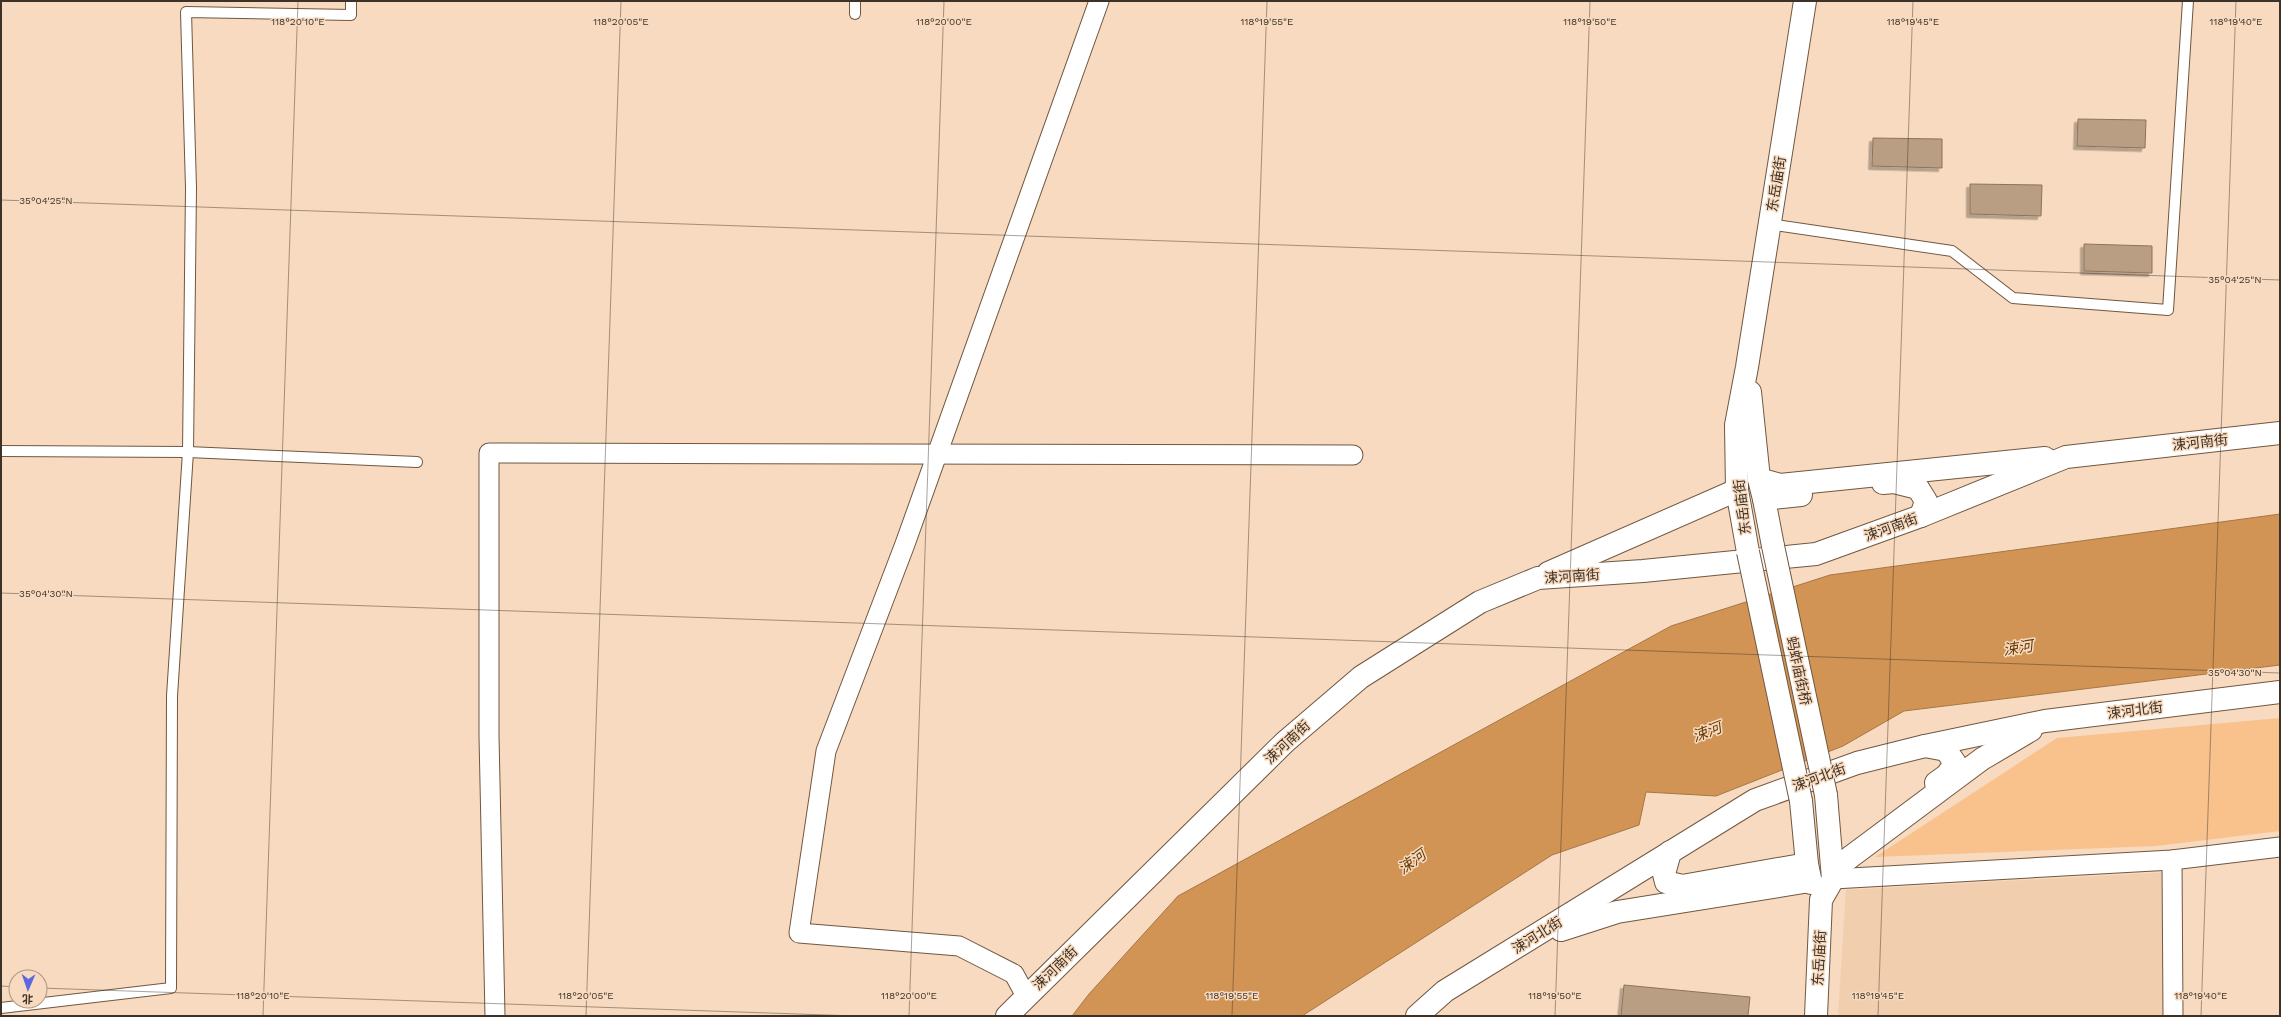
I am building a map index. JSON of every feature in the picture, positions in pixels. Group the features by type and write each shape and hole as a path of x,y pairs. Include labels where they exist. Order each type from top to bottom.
{"main road":[{"name":"东岳庙街","path":"1805,1 1747,366 1736,425 1739,498 1748,552 1801,801 1808,872"},
{"name":"东岳庙街","path":"1747,366 1762,489 1773,546"},
{"name":"涑河南街","path":"1007,1016 1297,732 1360,677 1480,602 1538,578 1643,571 1816,554 1921,516 2066,457 2280,433"},
{"path":"1762,489 1780,485 2066,457"},
{"path":"1762,489 1894,482 1918,488 1926,501 1921,516"},
{"path":"1643,571 1631,558 1633,545 1726,508 1739,498"},
{"path":"1480,602 1739,498"},
{"name":"蚂蚱庙街桥","path":"1773,546 1826,795 1833,867"},
{"name":"涑河北街","path":"1416,1016 1445,991 1755,800 1857,763 1925,746 2045,721 2280,692"},
{"path":"1833,867 1982,759 2045,721"},
{"path":"1833,867 1947,776 1954,763 1946,750 1925,746"},
{"path":"1670,852 1664,874 1666,882 1682,886 1808,872"},
{"name":"东岳庙街","path":"1816,1016 1821,900 1833,867"},
{"path":"1808,872 1821,900"},
{"path":"1529,940 1617,912 1808,872"}],"street":[{"path":"1026,996 1014,974 959,946 799,933 826,751 938,454 1099,1"},
{"path":"495,1016 489,736 489,453 1353,455"},
{"path":"1833,867 2172,860 2280,847"},
{"path":"2172,860 2173,1016"}],"lane":[{"path":"1,1008 171,988 172,696 188,452 190,188 186,12 351,15 352,1"},
{"path":"855,1 855,14"},
{"path":"1769,224 1952,251 2013,298 2168,310 2188,1"},
{"path":"1,452 188,452 417,462"}],"shaded area":[{"path":"2280,718 2280,831 2156,846 1875,857 2057,738"},
{"path":"2170,872 2172,1016 1838,1016 1846,890"}],"water":[{"name":"涑河","path":"2280,514 2280,665 1904,711 1843,746 1716,796 1646,792 1639,825 1552,855 1302,1016 1072,1016 1089,994 1178,896 1671,626 1830,575"}],"building":[{"path":"2078,119 2146,120 2145,148 2077,146"},
{"path":"1873,138 1942,139 1942,168 1872,166"},
{"path":"1970,184 2042,185 2041,216 1970,214"},
{"path":"2084,244 2152,246 2152,273 2084,271"},
{"path":"1624,985 1750,997 1748,1016 1621,1016"}]}
